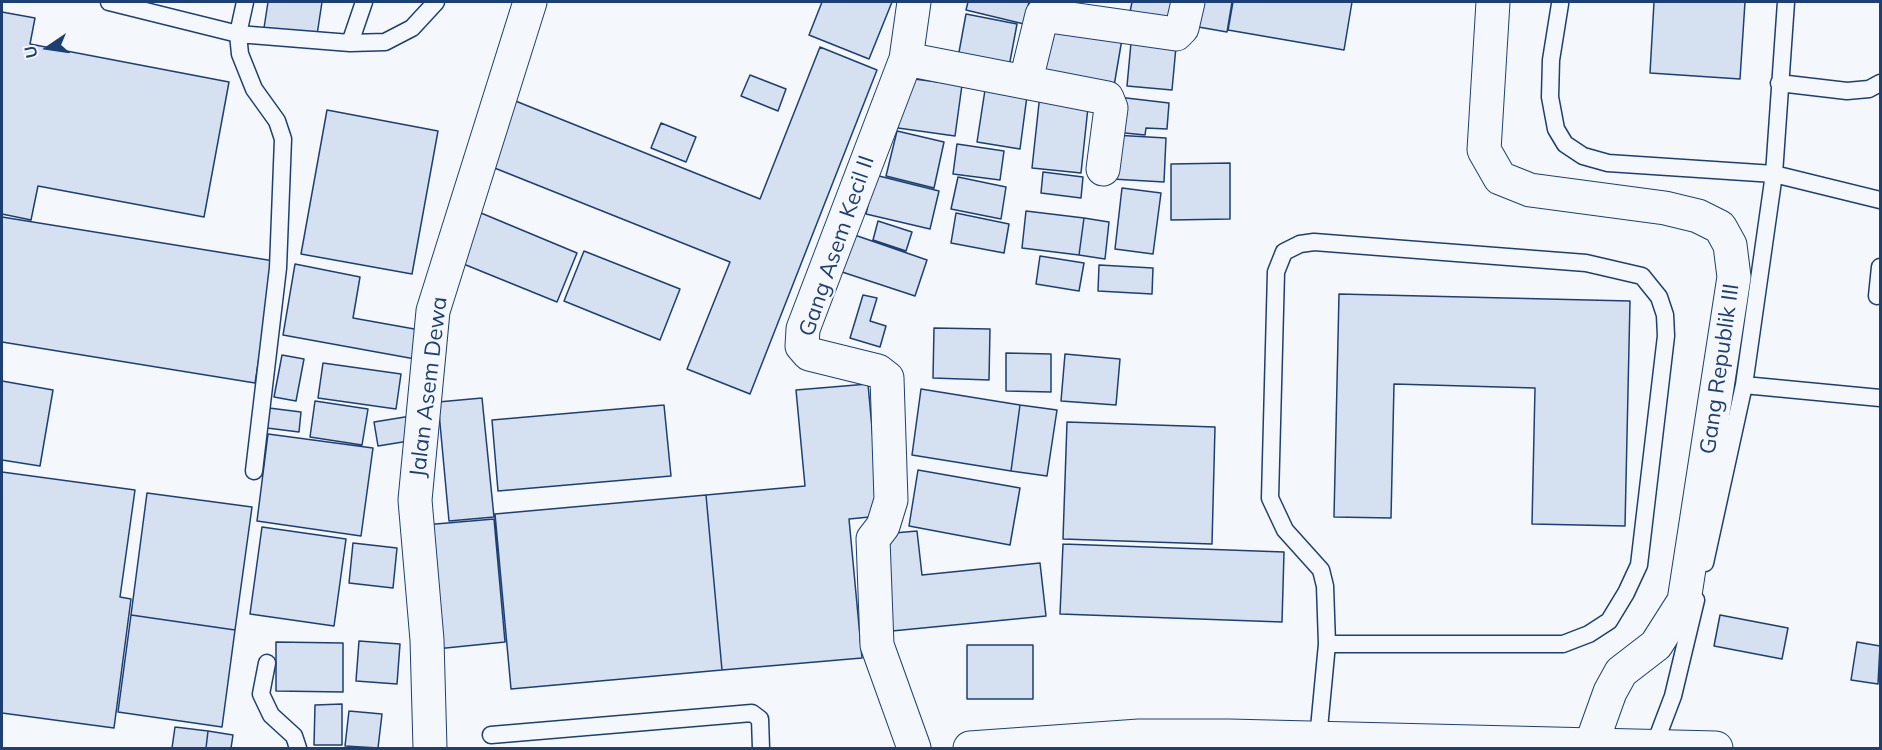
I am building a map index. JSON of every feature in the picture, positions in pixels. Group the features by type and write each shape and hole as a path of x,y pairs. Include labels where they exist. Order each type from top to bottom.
{"street":[{"name":"Jalan Asem Dewa","path":"430,748 428,640 415,500 433,311 530,2"},
{"name":"Gang Asem Kecil II","path":"914,2 906,59 803,328 802,346 809,354 878,371 887,378 891,500 883,526 873,539 877,645 914,748"},
{"path":"1026,80 1042,15 1176,33 1182,28 1188,2"},
{"name":"Gang Republik III","path":"1494,2 1484,150 1500,178 1530,190 1665,208 1698,216 1720,227 1730,245 1734,277 1684,601 1656,645 1621,672 1610,692 1591,747"},
{"path":"906,59 1026,80 1107,98 1111,108 1103,169"},
{"path":"970,748 1139,742 1716,748"}],"lane":[{"path":"109,2 238,34 350,43 385,42 412,28 435,2"},
{"path":"245,2 238,34 240,54 254,89 278,121 283,145 278,268 254,471"},
{"path":"350,43 364,2"},
{"path":"1654,746 1673,696 1719,504 1744,385 1774,174 1786,2"},
{"path":"1560,4 1551,60 1550,97 1556,129 1565,144 1583,156 1608,163 1774,174 1881,200"},
{"path":"1779,83 1847,91 1869,89 1881,83"},
{"path":"1327,644 1563,644 1589,634 1609,621 1639,565 1666,336 1665,315 1659,297 1642,276 1586,263 1314,242 1300,244 1284,252 1276,272 1270,498 1285,530 1321,570 1325,586 1327,644 1333,743"},
{"path":"1877,296 1881,267"},
{"path":"1744,385 1881,398"},
{"path":"267,663 261,694 271,715 294,736 298,748"},
{"path":"491,735 752,713 760,719 761,748"}],"building":[{"path":"268,2 322,2 317,35 264,28"},
{"path":"822,2 892,2 869,59 809,35"},
{"path":"968,2 1029,2 1024,24 966,10"},
{"path":"1132,2 1182,2 1177,31 1128,22"},
{"path":"1191,2 1232,2 1227,32 1187,25"},
{"path":"1233,2 1352,2 1344,50 1228,30"},
{"path":"1654,2 1745,2 1740,79 1650,73"},
{"path":"2,12 35,18 30,44 229,82 204,217 38,186 31,220 2,214"},
{"path":"966,14 1017,24 1008,72 957,63"},
{"path":"1047,20 1123,33 1113,92 1037,79"},
{"path":"1132,32 1177,36 1172,90 1127,86"},
{"path":"820,47 877,70 750,394 687,369 730,262 482,163 508,98 760,199"},
{"path":"750,75 786,89 778,111 741,96"},
{"path":"906,78 962,85 955,136 898,128"},
{"path":"985,90 1027,96 1020,149 977,142"},
{"path":"1040,94 1089,98 1081,173 1032,168"},
{"path":"1118,97 1169,103 1167,129 1146,128 1145,135 1115,132"},
{"path":"327,110 438,131 412,274 301,254"},
{"path":"661,123 696,137 686,162 651,148"},
{"path":"897,131 944,142 934,188 886,176"},
{"path":"1114,135 1166,138 1164,182 1112,179"},
{"path":"957,144 1004,151 1000,180 953,174"},
{"path":"1230,163 1230,219 1171,220 1171,164"},
{"path":"1043,172 1083,177 1081,198 1041,193"},
{"path":"875,175 939,191 930,229 866,214"},
{"path":"958,177 1006,187 1001,219 951,209"},
{"path":"1122,188 1161,193 1153,254 1115,249"},
{"path":"1026,211 1084,218 1079,255 1022,248"},
{"path":"481,213 577,253 557,302 461,263"},
{"path":"956,213 1009,224 1004,253 951,243"},
{"path":"2,217 274,261 255,383 2,342"},
{"path":"1084,218 1109,222 1105,259 1079,255"},
{"path":"878,221 912,232 906,251 873,240"},
{"path":"846,232 927,260 915,296 833,269"},
{"path":"584,251 680,289 660,340 564,301"},
{"path":"1040,256 1084,263 1079,291 1036,284"},
{"path":"295,264 360,277 353,318 420,330 415,359 283,335"},
{"path":"1099,265 1153,268 1152,294 1098,291"},
{"path":"1339,294 1630,301 1625,526 1532,524 1535,388 1394,384 1391,518 1334,517"},
{"path":"863,295 877,298 870,321 886,326 880,347 850,338"},
{"path":"934,328 990,329 989,380 933,378"},
{"path":"1006,353 1051,354 1051,392 1006,391"},
{"path":"1065,354 1120,359 1116,405 1061,401"},
{"path":"282,355 304,359 296,401 274,397"},
{"path":"323,363 401,374 396,409 318,398"},
{"path":"2,381 53,390 40,466 2,460"},
{"path":"868,384 880,516 849,519 862,658 722,670 706,495 805,486 796,390"},
{"path":"921,389 1020,405 1011,471 912,455"},
{"path":"482,398 494,517 449,521 438,402"},
{"path":"315,401 368,409 362,445 310,437"},
{"path":"664,405 671,476 498,491 492,420"},
{"path":"1020,405 1057,410 1047,476 1011,471"},
{"path":"269,408 301,412 299,432 267,428"},
{"path":"411,416 415,440 378,446 374,422"},
{"path":"1067,422 1215,427 1212,544 1063,539"},
{"path":"268,434 373,448 361,536 257,521"},
{"path":"918,470 1020,488 1010,545 909,526"},
{"path":"2,472 135,490 120,597 131,599 114,728 2,713"},
{"path":"147,493 252,507 235,630 131,615"},
{"path":"706,495 722,670 511,689 495,514"},
{"path":"494,519 505,642 436,649 424,525"},
{"path":"262,527 346,539 334,626 250,614"},
{"path":"917,531 922,575 1040,563 1046,616 892,631 883,534"},
{"path":"353,543 397,548 393,588 349,583"},
{"path":"1063,544 1284,552 1282,622 1060,614"},
{"path":"131,615 235,630 222,727 118,712"},
{"path":"1720,615 1788,628 1782,659 1714,646"},
{"path":"359,641 400,644 397,684 356,681"},
{"path":"276,642 343,643 343,692 276,691"},
{"path":"1857,642 1880,646 1878,684 1851,680"},
{"path":"967,645 1033,645 1033,699 967,699"},
{"path":"342,704 342,745 314,745 315,705"},
{"path":"349,711 382,714 378,748 345,746"},
{"path":"175,727 208,731 206,748 172,748"},
{"path":"208,731 233,735 231,748 206,748"}]}
